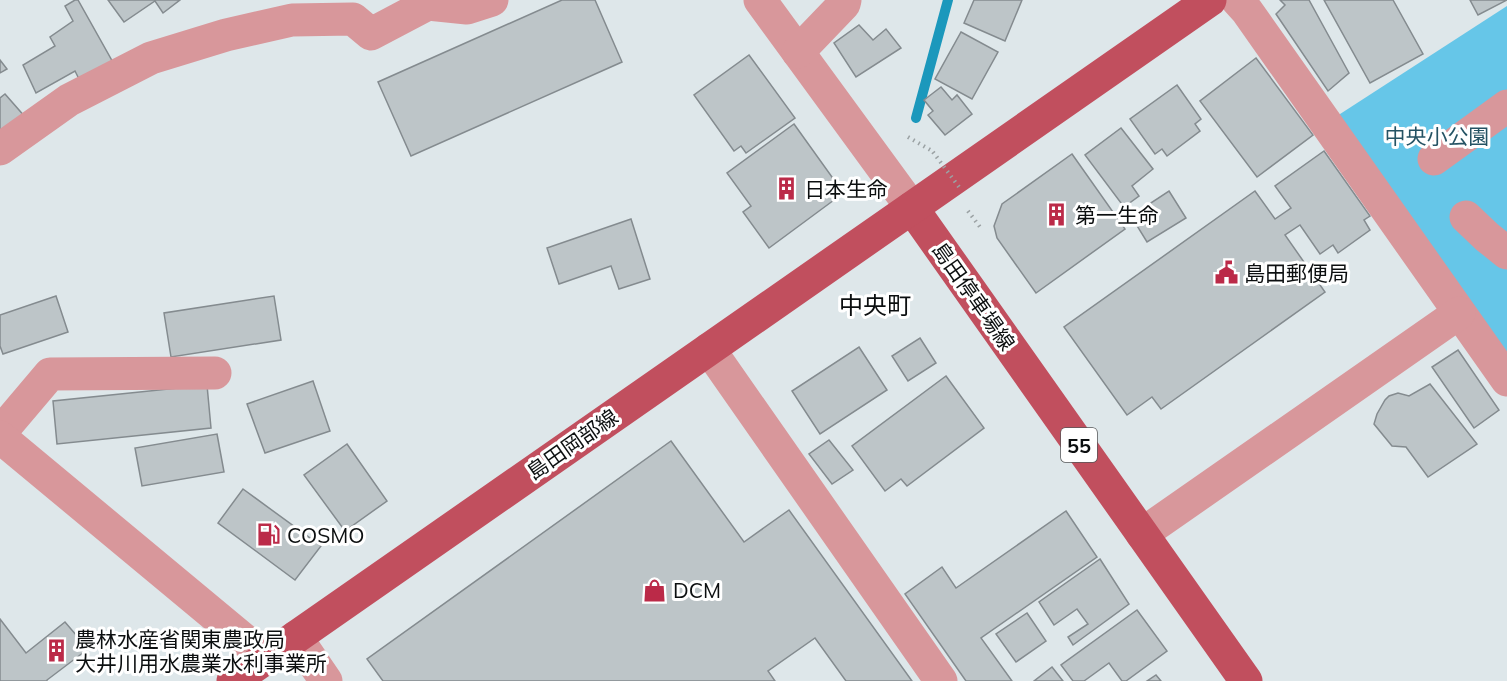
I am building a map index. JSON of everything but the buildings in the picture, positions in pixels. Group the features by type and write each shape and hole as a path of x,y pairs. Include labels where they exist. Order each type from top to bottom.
{"main road":[{"path":"912,208 1210,0"},
{"name":"島田岡部線","path":"233,681 912,208"},
{"name":"島田停車場線","path":"912,208 1246,681"}],"street":[{"path":"0,149 69,100 151,58 226,34 292,20 353,19 371,34 428,4 467,8 492,0"},
{"path":"760,0 912,208"},
{"path":"798,52 844,4 845,0"},
{"path":"1237,0 1507,380"},
{"path":"1434,159 1507,106"},
{"path":"1466,217 1507,253"},
{"path":"1142,534 1459,314"},
{"path":"709,349 941,681"},
{"path":"215,373 50,374 0,435 266,658"},
{"path":"296,637 326,681"}],"path":[{"path":"908,137 933,152 959,187"}],"green space":[{"name":"中央小公園","path":"1507,6 1507,357 1337,116"}],"waterway":[{"path":"916,118 948,0"}],"place":[{"name":"日本生命","path":"786,189"},
{"name":"第一生命","path":"1057,215"},
{"name":"島田郵便局","path":"1226,273"},
{"name":"COSMO","path":"269,535"},
{"name":"DCM","path":"655,590"},
{"name":"農林水産省関東農政局 大井川用水農業水利事業所","path":"57,651"}],"district":[{"name":"中央町","path":"875,305"}]}
